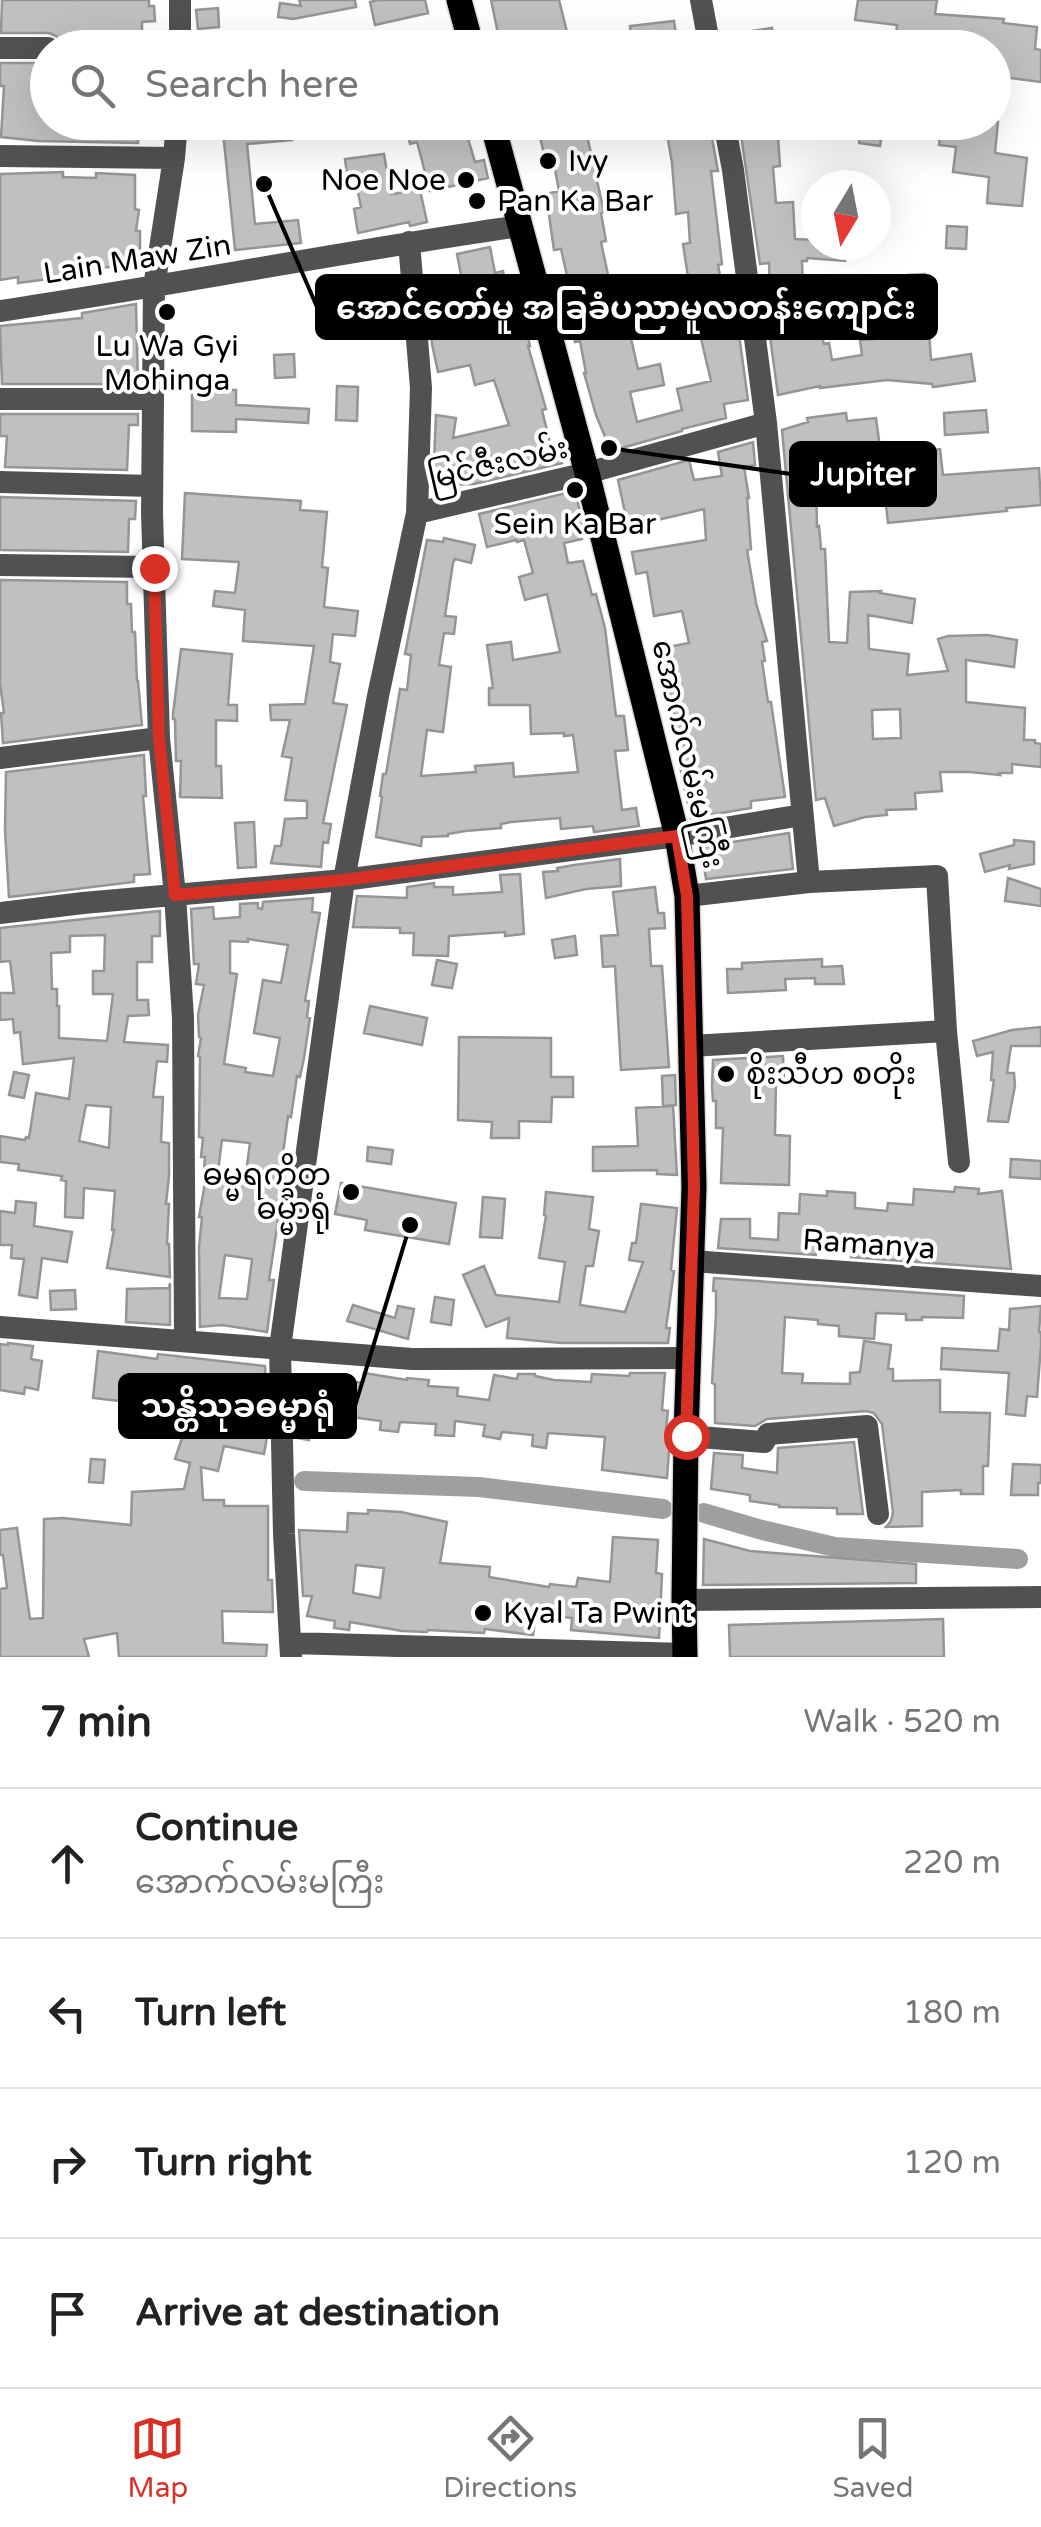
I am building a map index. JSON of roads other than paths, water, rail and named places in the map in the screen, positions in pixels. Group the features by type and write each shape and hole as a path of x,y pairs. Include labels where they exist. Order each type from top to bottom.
{"main road":[{"path":"459,0 467,30"},
{"name":"အောက်လမ်းမကြီး","path":"497,140 587,473 677,836 687,896 694,1187 686,1436 685,1655"}],"street":[{"path":"180,0 180,30"},
{"path":"701,0 707,30"},
{"path":"0,48 30,48"},
{"path":"175,140 154,288 152,486 159,738 175,895 182,1018 185,1341"},
{"path":"727,140 766,423 809,882"},
{"path":"0,156 174,158"},
{"name":"Lain Maw Zin","path":"0,311 520,226"},
{"path":"410,242 421,388 416,514 344,880 280,1348 290,1650 685,1655"},
{"path":"0,399 153,399"},
{"name":"မြင်ဇီးလမ်း","path":"416,514 587,473 766,423"},
{"path":"0,482 152,486"},
{"path":"0,565 154,568"},
{"path":"0,758 159,738"},
{"path":"0,913 344,880 677,836 802,815"},
{"path":"687,896 809,882 938,876 946,1031 959,1162"},
{"path":"692,1046 946,1031"},
{"name":"Ramanya","path":"692,1261 1041,1286"},
{"path":"0,1327 412,1359 688,1358"},
{"path":"686,1436 764,1442 768,1434 867,1426 878,1514"},
{"path":"684,1600 1041,1597"}],"waterway":[{"path":"304,1481 479,1487 663,1509"},
{"path":"704,1513 835,1547 1018,1559"}],"place":[{"name":"Ivy","path":"548,161"},
{"name":"Noe Noe","path":"466,180"},
{"name":"အောင်တော်မူ အခြခံပညာမူလတန်းကျောင်း","path":"264,184"},
{"name":"Pan Ka Bar","path":"477,201"},
{"name":"Lu Wa Gyi Mohinga","path":"167,312"},
{"name":"Jupiter","path":"609,448"},
{"name":"Sein Ka Bar","path":"575,490"},
{"name":"စိုးသီဟ စတိုး","path":"726,1074"},
{"name":"ဓမ္မရက္ခိတ ဓမ္မာရုံ","path":"351,1192"},
{"name":"သန္တိသုခဓမ္မာရုံ","path":"410,1225"},
{"name":"Kyal Ta Pwint","path":"483,1613"}]}
